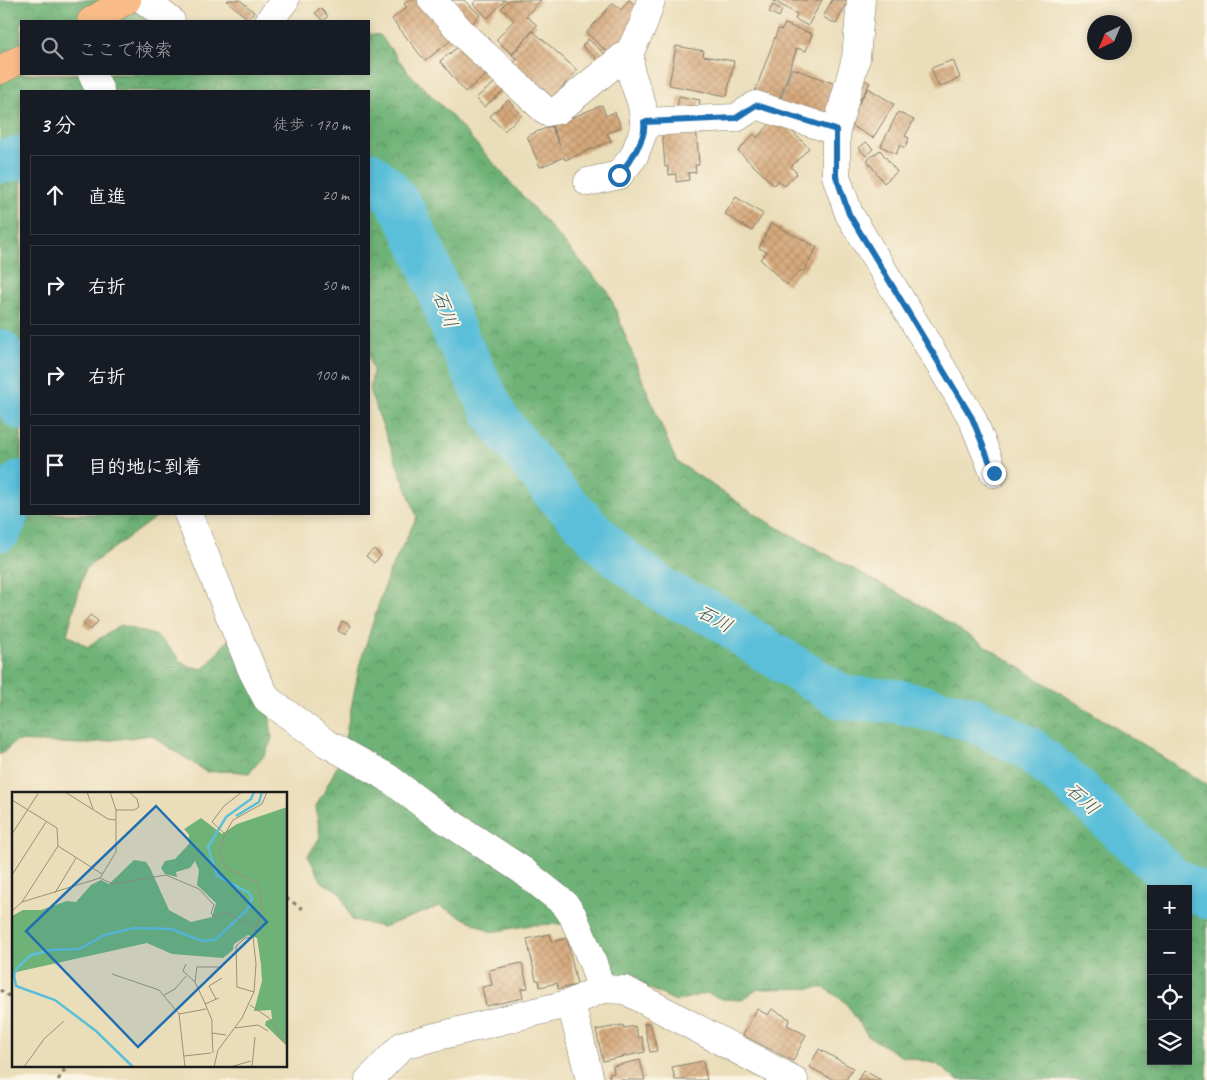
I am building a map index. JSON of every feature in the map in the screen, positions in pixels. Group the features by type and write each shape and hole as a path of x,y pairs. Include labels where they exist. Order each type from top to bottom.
{"main road":[{"path":"93,20 127,0"},
{"path":"0,70 20,60"}],"street":[{"path":"144,0 170,20"},
{"path":"270,20 285,0"},
{"path":"432,0 469,40 547,112 558,110 630,51 643,25 652,0"},
{"path":"861,0 856,58 836,130 836,176 849,214 972,418 994,473"},
{"path":"588,182 619,175 634,156 645,127 642,105 630,70 630,51"},
{"path":"92,75 100,90"},
{"path":"644,122 736,118 756,105 836,130"},
{"path":"188,515 252,670 267,699 326,743 387,777 432,811 522,870 565,904 573,916 593,963 601,989"},
{"path":"370,1080 403,1045 571,1003 601,989 625,990 794,1080"},
{"path":"571,1003 590,1080"}],"path":[{"path":"288,899 303,909"},
{"path":"0,990 12,998"},
{"path":"58,1080 66,1068"}],"green space":[{"path":"0,0 138,0 149,20 20,20 20,75 370,75 370,34 380,35 408,72 447,111 609,293 676,461 769,523 920,605 1207,785 1207,1080 957,1080 937,1064 901,1056 868,1036 845,1002 825,988 758,989 741,1000 722,999 707,993 676,1001 623,976 606,978 583,923 531,925 491,932 440,906 383,927 352,920 340,892 322,882 308,856 320,837 316,807 341,759 360,663 388,575 417,517 370,392 373,370 370,360 370,90 20,90 20,515 159,515 85,569 67,634 87,647 120,625 157,636 187,666 204,669 229,639 269,710 272,739 264,756 249,773 230,771 206,772 151,735 82,744 16,741 0,755"}],"building":[{"path":"228,0 240,0 254,12 248,19"},
{"path":"409,0 425,0 454,38 425,61 392,19 407,7 404,4"},
{"path":"452,0 464,0 480,15 468,28 446,7"},
{"path":"476,0 505,0 488,18 473,4"},
{"path":"509,0 541,0 526,16 537,25 512,54 496,40 514,20 501,8"},
{"path":"629,0 642,11 612,56 586,33 613,3 621,10"},
{"path":"775,0 822,0 808,26 795,19 797,14"},
{"path":"832,0 848,0 836,24 823,17"},
{"path":"773,5 782,10 779,17 769,12"},
{"path":"320,8 328,16 322,20 315,13"},
{"path":"785,24 812,34 806,51 797,48 778,103 754,94 778,29 782,30"},
{"path":"533,31 577,70 548,104 513,64 517,59 512,55"},
{"path":"588,39 610,59 605,66 582,46"},
{"path":"464,42 489,73 465,92 440,61"},
{"path":"676,46 704,51 703,56 734,61 727,96 669,85"},
{"path":"953,60 960,78 939,87 931,68"},
{"path":"792,68 838,85 825,119 780,102"},
{"path":"860,77 870,83 855,108"},
{"path":"498,80 506,89 484,107 476,98"},
{"path":"868,88 894,104 873,138 847,123"},
{"path":"679,96 700,100 698,112 677,108"},
{"path":"508,100 522,115 504,131 490,116"},
{"path":"602,105 606,116 615,112 621,127 607,133 611,141 565,160 564,157 540,167 527,136 551,126 560,146 552,126"},
{"path":"898,112 914,120 905,136 909,138 905,148 900,145 896,154 881,146"},
{"path":"780,120 809,148 791,167 797,173 785,186 778,180 774,185 738,151 754,134 757,138 771,123 774,126"},
{"path":"696,125 699,165 695,165 696,172 688,173 689,180 676,182 676,174 669,175 668,167 665,167 662,128"},
{"path":"866,142 873,149 866,156 859,148"},
{"path":"880,150 897,172 884,183 867,160"},
{"path":"736,197 763,214 752,231 725,214"},
{"path":"771,223 817,247 804,271 801,270 787,285 760,259 767,252 759,248"},
{"path":"374,549 381,556 374,563 366,556"},
{"path":"90,615 98,621 90,630 83,624"},
{"path":"342,621 350,625 346,635 338,631"},
{"path":"550,934 552,942 567,938 577,985 558,989 557,983 540,987 539,980 536,980 527,939"},
{"path":"522,963 528,988 521,989 523,998 486,1006 482,987 492,985 489,970"},
{"path":"757,1009 768,1015 772,1009 790,1019 787,1025 806,1035 793,1061 743,1035"},
{"path":"650,1023 657,1051 650,1052 644,1024"},
{"path":"623,1025 624,1028 635,1026 638,1037 642,1037 645,1052 603,1061 596,1030"},
{"path":"819,1049 853,1068 846,1080 834,1080 809,1067"},
{"path":"640,1060 645,1080 610,1080 609,1074 614,1073 613,1066"},
{"path":"703,1061 707,1080 675,1080 672,1067"},
{"path":"863,1070 881,1080 858,1080"}],"waterway":[{"name":"石川","path":"0,162 20,158"},
{"name":"石川","path":"370,174 387,188 404,211 427,260 454,332 497,419 555,492 611,551 667,593 718,617 764,649 844,698 896,701 973,719 1028,748 1067,780 1172,878 1207,897"},
{"name":"石川","path":"0,351 20,405"},
{"name":"石川","path":"0,530 20,484"}],"route":[{"path":"619,175 634,156 645,127 644,122 736,118 756,105 836,130 836,176 849,214 972,418 994,473"}]}
